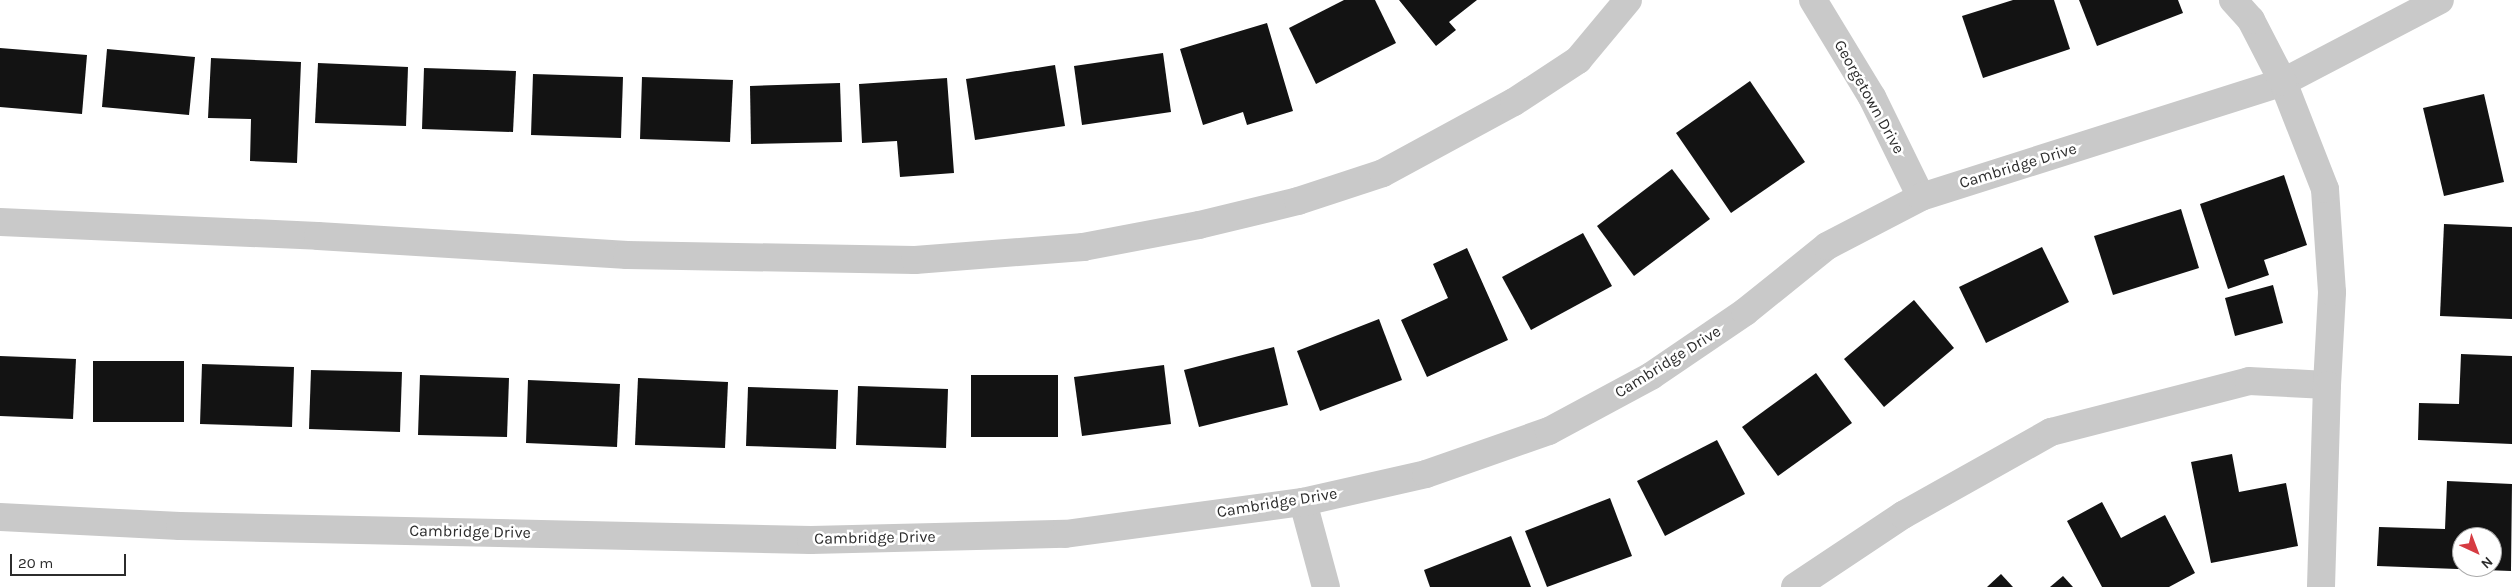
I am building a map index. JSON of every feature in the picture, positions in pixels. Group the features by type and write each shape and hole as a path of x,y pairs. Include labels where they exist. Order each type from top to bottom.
{"street":[{"path":"0,222 328,236 637,255 915,260 1083,247 1199,225 1298,201 1383,173 1514,102 1578,60 1628,0"},
{"name":"Georgetown Drive","path":"1813,0 1872,97 1921,197"},
{"path":"2234,0 2251,20 2283,82 2325,189 2332,292 2327,385 2321,587"},
{"name":"Cambridge Drive","path":"0,517 180,526 811,540 1065,534 1303,502 1426,474 1549,431 1651,376 1745,312 1827,246 1921,197 2283,82 2440,0"},
{"path":"1795,587 1903,515 2051,432 2249,381 2327,385"},
{"path":"1303,502 1326,587"}],"building":[{"path":"1344,0 1375,0 1396,43 1316,84 1289,28"},
{"path":"1399,0 1477,0 1449,22 1456,30 1436,46"},
{"path":"2013,0 2054,0 2070,49 1983,78 1962,16"},
{"path":"2079,0 2178,0 2183,13 2097,46"},
{"path":"1267,23 1293,111 1247,125 1243,112 1203,125 1180,49"},
{"path":"0,48 87,55 82,114 0,107"},
{"path":"107,49 195,57 189,115 102,107"},
{"path":"1163,53 1171,112 1082,125 1074,66"},
{"path":"211,58 301,62 297,163 250,161 251,119 208,118"},
{"path":"318,63 408,67 406,126 315,123"},
{"path":"1055,65 1065,126 975,140 966,79"},
{"path":"424,68 516,71 513,132 422,129"},
{"path":"533,74 623,77 621,138 531,135"},
{"path":"642,77 733,80 730,142 640,139"},
{"path":"947,78 954,173 900,177 897,141 862,143 859,84"},
{"path":"1750,81 1805,162 1731,213 1676,133"},
{"path":"840,83 842,142 751,144 750,86"},
{"path":"2484,94 2504,182 2444,196 2423,108"},
{"path":"1672,169 1710,219 1634,276 1597,226"},
{"path":"2284,175 2307,245 2264,260 2269,275 2228,289 2200,204"},
{"path":"2181,209 2199,268 2113,295 2094,236"},
{"path":"2444,224 2512,227 2512,319 2440,316"},
{"path":"1583,233 1612,286 1531,330 1502,277"},
{"path":"2042,247 2069,302 1986,343 1959,287"},
{"path":"1467,248 1508,340 1427,377 1401,320 1448,298 1433,264"},
{"path":"2273,285 2283,323 2235,336 2225,298"},
{"path":"1914,300 1954,348 1884,407 1844,359"},
{"path":"1379,319 1402,380 1320,411 1297,351"},
{"path":"1274,347 1288,405 1199,427 1184,370"},
{"path":"2461,354 2512,356 2512,444 2418,440 2419,403 2459,404"},
{"path":"0,356 76,359 73,419 0,416"},
{"path":"93,361 184,361 184,422 93,422"},
{"path":"202,364 294,367 292,427 200,424"},
{"path":"1164,365 1171,424 1082,436 1074,377"},
{"path":"311,370 402,372 400,432 309,429"},
{"path":"1816,373 1852,423 1778,476 1742,427"},
{"path":"420,375 509,378 507,437 418,435"},
{"path":"971,375 1058,375 1058,437 971,437"},
{"path":"638,378 728,382 725,448 635,445"},
{"path":"528,380 620,384 617,447 526,443"},
{"path":"858,386 948,389 946,448 856,445"},
{"path":"748,387 838,390 836,449 746,446"},
{"path":"1717,440 1745,494 1665,536 1637,481"},
{"path":"2232,454 2239,492 2286,483 2298,546 2211,563 2191,462"},
{"path":"2447,481 2512,484 2511,571 2502,571 2502,527 2452,527 2452,569 2377,566 2379,527 2445,529"},
{"path":"1610,498 1632,556 1547,587 1525,531"},
{"path":"2102,502 2121,538 2165,515 2195,573 2169,587 2102,587 2067,521"},
{"path":"1511,536 1531,587 1430,587 1424,570"},
{"path":"2001,574 2013,587 1987,587"},
{"path":"2063,576 2073,587 2050,587"}]}
